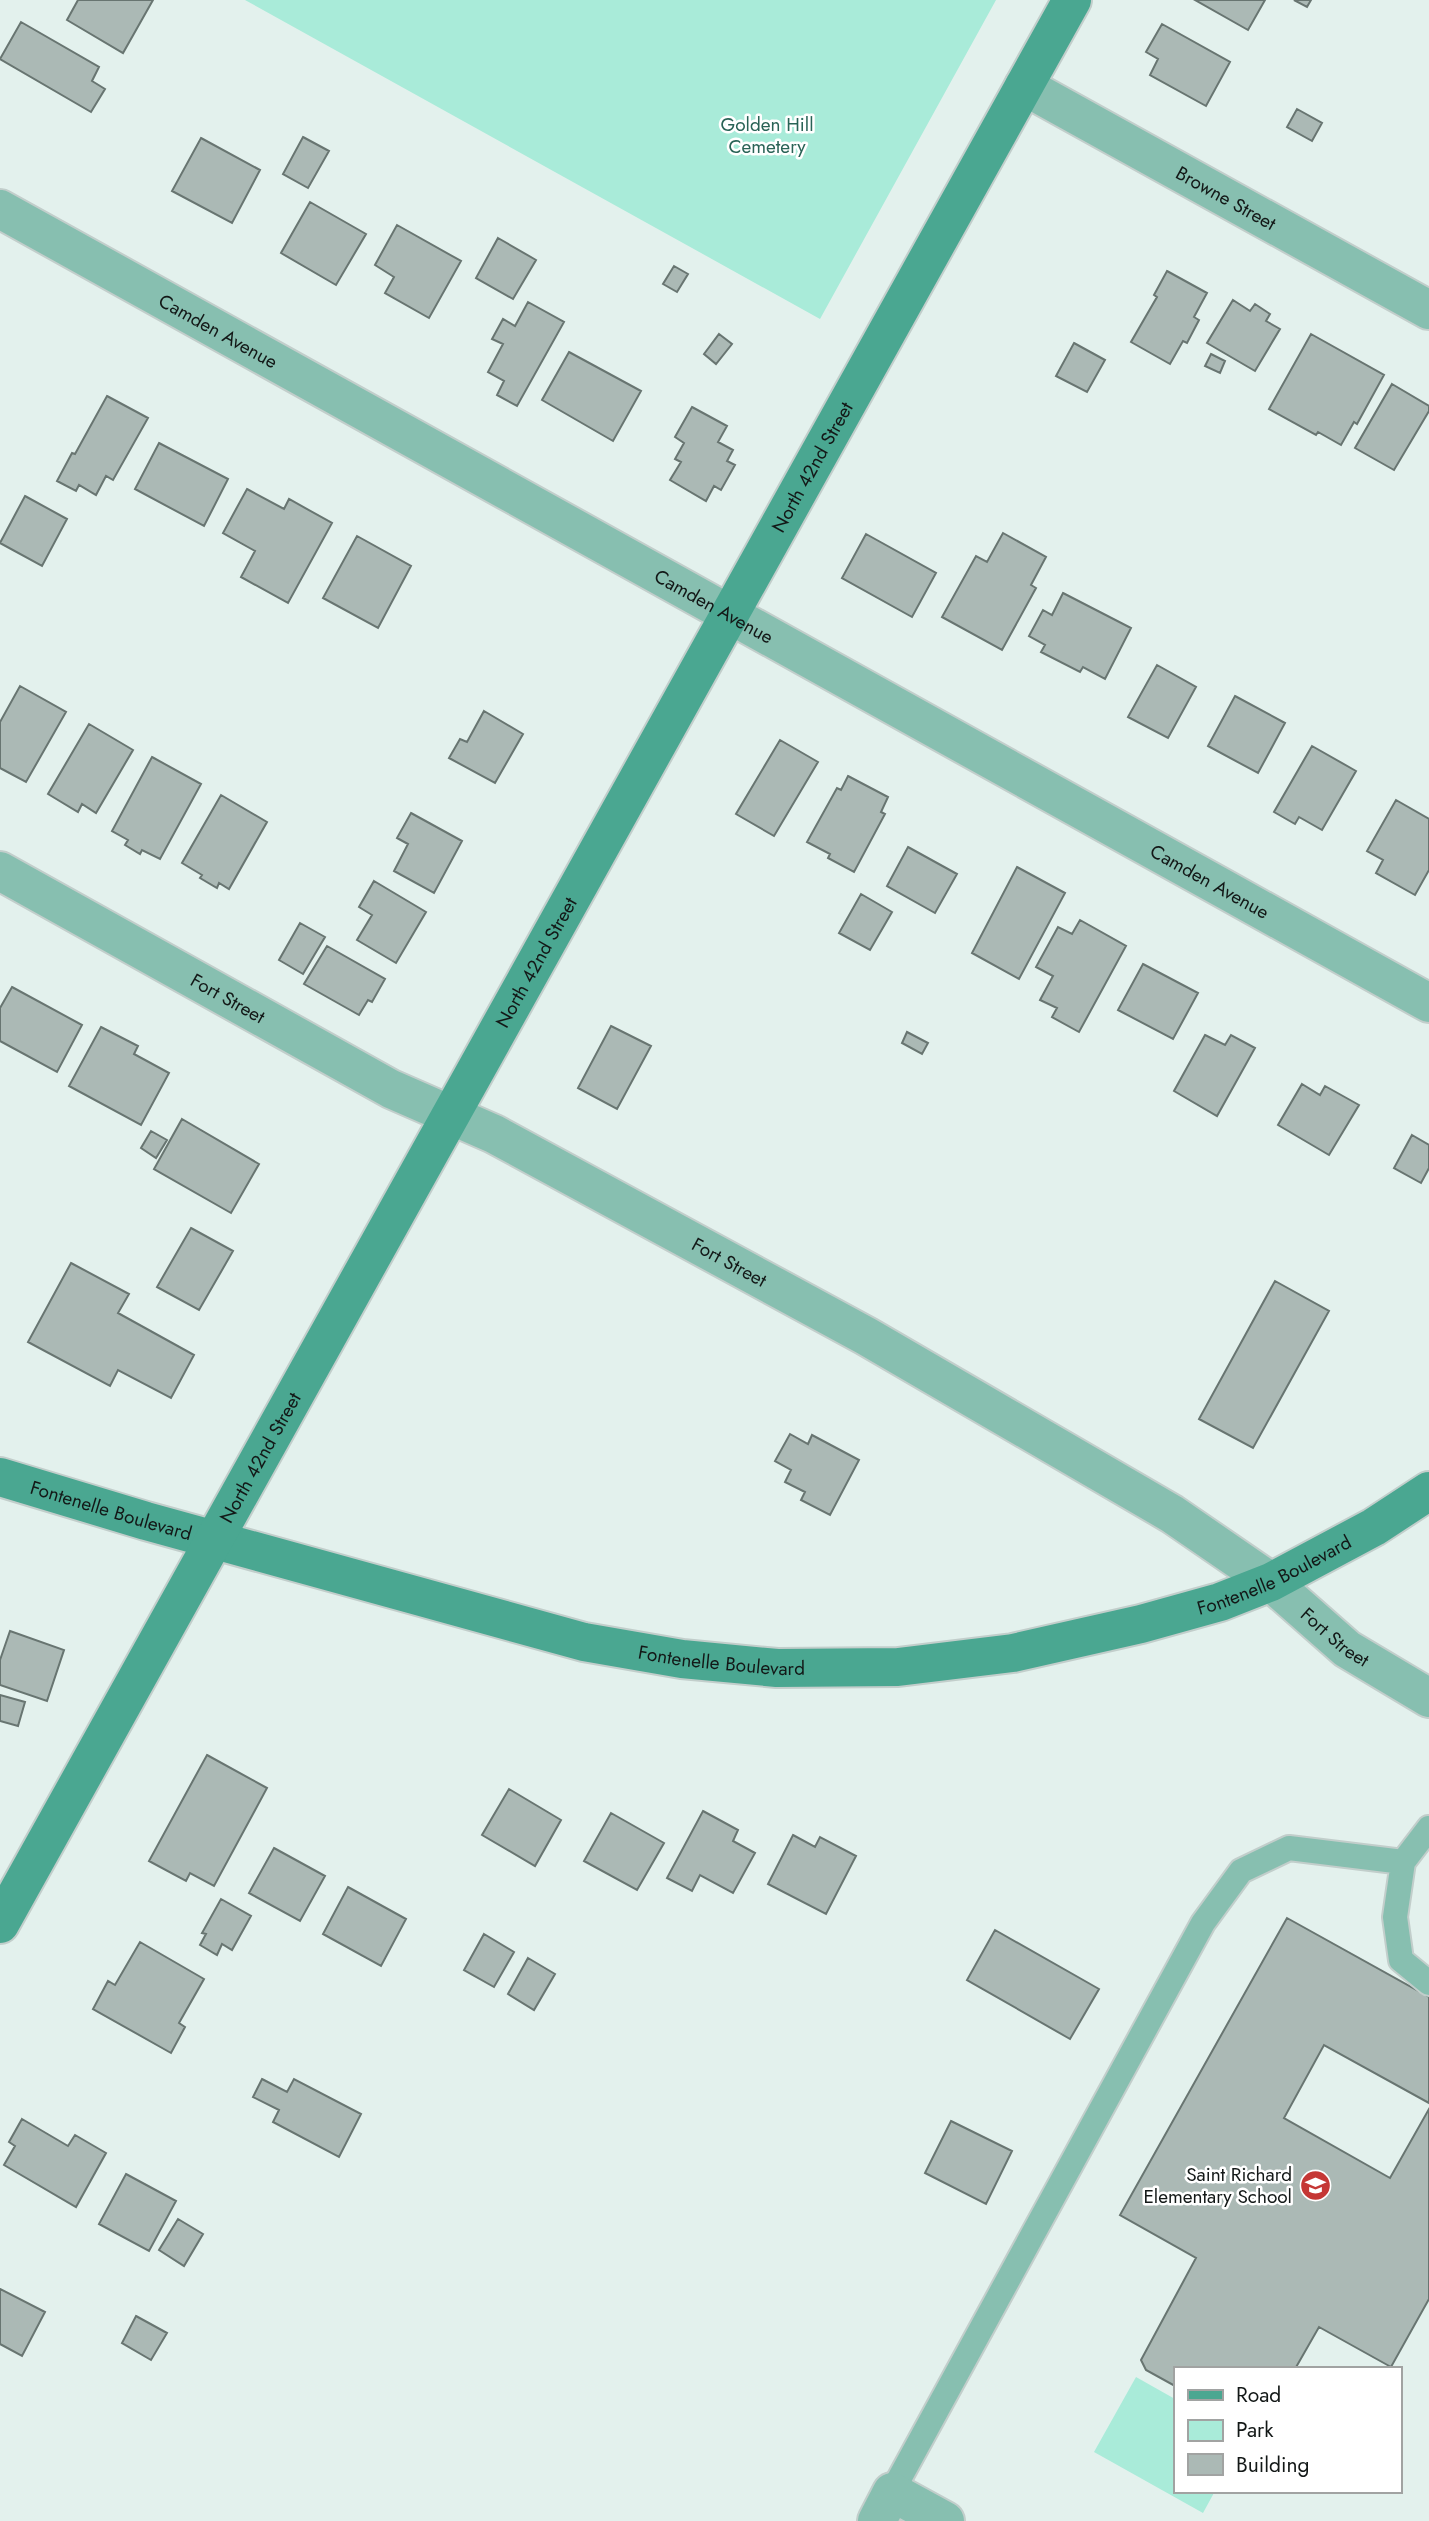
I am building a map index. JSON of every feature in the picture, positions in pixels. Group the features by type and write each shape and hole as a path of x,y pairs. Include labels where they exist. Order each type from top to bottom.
{"main road":[{"name":"North 42nd Street","path":"0,1924 1072,0"},
{"name":"Fontenelle Boulevard","path":"0,1476 213,1540 584,1642 682,1659 778,1668 898,1667 1013,1653 1141,1624 1220,1602 1271,1582 1374,1527 1429,1490"}],"street":[{"name":"Browne Street","path":"1024,86 1429,310"},
{"name":"Camden Avenue","path":"0,209 567,527 729,614 1429,1003"},
{"name":"Fort Street","path":"0,871 391,1089 494,1134 866,1336 1172,1514 1271,1582 1347,1649 1429,1698"},
{"path":"884,2507 945,2521"}],"lane":[{"path":"1429,1828 1403,1862 1395,1917 1401,1960 1429,1983"},
{"path":"884,2507 1203,1923 1241,1871 1289,1848 1403,1862"}],"green space":[{"name":"Golden Hill Cemetery","path":"245,0 996,0 820,319"},
{"path":"1136,2377 1174,2398 1174,2493 1214,2493 1203,2513 1094,2452"}],"building":[{"path":"78,0 153,0 123,53 67,20"},
{"path":"1195,0 1265,0 1248,30"},
{"path":"1294,0 1311,0 1307,7"},
{"path":"21,22 99,67 92,81 105,89 91,112 0,59"},
{"path":"1162,24 1230,62 1206,106 1150,75 1158,59 1146,52"},
{"path":"1297,109 1322,123 1312,141 1287,127"},
{"path":"303,137 329,151 308,188 283,174"},
{"path":"201,138 260,170 232,223 172,191"},
{"path":"310,202 366,234 336,285 281,253"},
{"path":"397,225 461,261 429,318 385,293 394,277 375,265"},
{"path":"498,238 536,260 513,299 476,278"},
{"path":"674,266 688,274 677,292 663,284"},
{"path":"1167,271 1207,293 1194,317 1199,320 1187,343 1183,341 1170,364 1131,342 1157,297 1154,295"},
{"path":"1233,300 1250,311 1255,304 1270,314 1266,321 1280,329 1255,371 1207,343"},
{"path":"528,302 564,322 517,406 497,395 504,381 488,372 503,344 492,339 503,319 515,326"},
{"path":"719,334 732,344 716,364 704,354"},
{"path":"1311,334 1384,375 1357,424 1354,422 1341,445 1318,432 1316,435 1269,409"},
{"path":"1074,343 1105,360 1087,392 1056,376"},
{"path":"569,352 641,391 613,441 542,400"},
{"path":"1211,354 1225,361 1220,373 1205,366"},
{"path":"1392,384 1429,406 1429,411 1394,470 1355,448"},
{"path":"107,396 148,418 113,480 106,476 96,495 79,485 76,491 57,481"},
{"path":"692,407 727,426 718,442 733,450 727,461 735,465 721,490 714,486 706,501 670,480 681,462 675,459 684,443 675,437"},
{"path":"159,443 228,479 204,526 135,489"},
{"path":"247,489 284,509 289,499 332,523 288,603 241,577 255,551 223,533"},
{"path":"25,496 67,519 42,566 0,543"},
{"path":"1003,533 1046,557 1031,585 1036,588 1002,650 942,617 976,556 987,562"},
{"path":"866,534 936,573 912,617 842,578"},
{"path":"357,536 411,566 378,628 323,598"},
{"path":"1063,593 1131,628 1105,679 1083,667 1080,672 1041,652 1045,645 1029,636 1043,610 1052,615"},
{"path":"1157,665 1196,687 1168,738 1128,717"},
{"path":"20,686 66,712 26,782 0,768 0,722"},
{"path":"1235,696 1285,723 1258,773 1208,746"},
{"path":"484,711 523,734 495,783 449,758 460,739 467,742"},
{"path":"89,724 133,750 96,813 82,804 78,812 48,794"},
{"path":"780,740 818,762 774,836 736,814"},
{"path":"1312,746 1356,771 1322,830 1299,817 1295,824 1274,812"},
{"path":"152,757 201,784 160,859 142,850 140,854 125,845 128,840 112,831"},
{"path":"848,776 888,797 881,812 885,814 854,872 828,858 830,854 807,842 837,788 841,790"},
{"path":"221,795 267,822 229,889 219,883 217,888 182,863"},
{"path":"1396,800 1429,819 1429,870 1415,895 1376,873 1383,860 1367,851"},
{"path":"411,813 462,841 434,893 394,871 408,844 397,838"},
{"path":"908,847 957,874 935,913 887,886"},
{"path":"1017,867 1065,893 1019,979 972,953"},
{"path":"374,881 426,912 396,963 357,940 372,915 359,907"},
{"path":"861,894 892,912 870,950 839,933"},
{"path":"1080,920 1126,946 1079,1032 1052,1017 1057,1008 1040,1000 1053,976 1036,967 1058,927 1072,934"},
{"path":"300,923 325,937 303,974 279,960"},
{"path":"327,946 385,979 372,1002 368,1000 359,1015 304,984"},
{"path":"1143,964 1198,993 1173,1039 1118,1010"},
{"path":"12,987 82,1025 57,1072 0,1041 0,1008"},
{"path":"611,1026 651,1046 617,1109 578,1088"},
{"path":"101,1027 138,1046 134,1054 169,1073 141,1125 69,1086"},
{"path":"907,1032 928,1043 922,1054 902,1043"},
{"path":"1205,1035 1225,1045 1231,1035 1255,1048 1217,1116 1174,1091"},
{"path":"1302,1084 1320,1095 1325,1086 1359,1105 1329,1155 1278,1125"},
{"path":"182,1119 259,1164 231,1213 154,1169"},
{"path":"151,1131 167,1140 156,1158 141,1148"},
{"path":"1412,1135 1429,1145 1429,1168 1421,1183 1394,1168"},
{"path":"191,1228 233,1251 199,1310 157,1287"},
{"path":"71,1263 129,1294 118,1313 194,1355 171,1398 118,1370 110,1386 28,1342"},
{"path":"1275,1281 1329,1311 1253,1448 1199,1419"},
{"path":"790,1434 808,1444 812,1435 859,1460 830,1515 801,1500 805,1492 785,1482 791,1470 775,1461"},
{"path":"10,1631 64,1650 47,1701 0,1685 0,1660"},
{"path":"0,1695 25,1702 18,1726 0,1721"},
{"path":"207,1755 267,1788 214,1886 190,1873 186,1881 149,1861"},
{"path":"509,1789 561,1820 535,1866 482,1835"},
{"path":"703,1811 738,1830 733,1841 755,1853 733,1893 700,1875 692,1891 667,1878"},
{"path":"611,1813 664,1843 637,1890 584,1861"},
{"path":"793,1835 815,1847 820,1837 856,1856 826,1914 768,1884"},
{"path":"274,1848 325,1876 300,1921 249,1893"},
{"path":"348,1887 406,1919 381,1966 323,1934"},
{"path":"221,1899 251,1916 232,1950 222,1944 217,1955 200,1945 206,1934 202,1933"},
{"path":"1287,1918 1429,1997 1429,2103 1324,2045 1284,2118 1390,2178 1429,2109 1429,2299 1391,2367 1319,2327 1296,2367 1174,2367 1174,2385 1146,2370 1141,2360 1196,2258 1120,2215"},
{"path":"995,1930 1099,1989 1070,2039 967,1980"},
{"path":"484,1934 514,1952 494,1987 464,1970"},
{"path":"140,1942 204,1979 179,2023 185,2027 171,2053 93,2009 108,1981 115,1985"},
{"path":"528,1958 555,1974 534,2010 508,1994"},
{"path":"262,2079 287,2092 294,2079 361,2114 339,2157 273,2122 279,2110 253,2097"},
{"path":"22,2119 68,2146 75,2135 106,2153 76,2207 4,2165 15,2146 9,2142"},
{"path":"951,2121 1012,2151 986,2204 925,2173"},
{"path":"126,2174 176,2201 149,2251 99,2224"},
{"path":"178,2219 203,2234 184,2266 159,2250"},
{"path":"0,2289 45,2312 22,2356 0,2344"},
{"path":"136,2316 167,2333 151,2360 122,2343"}],"place":[{"name":"Saint Richard Elementary School","path":"1315,2185"}]}
